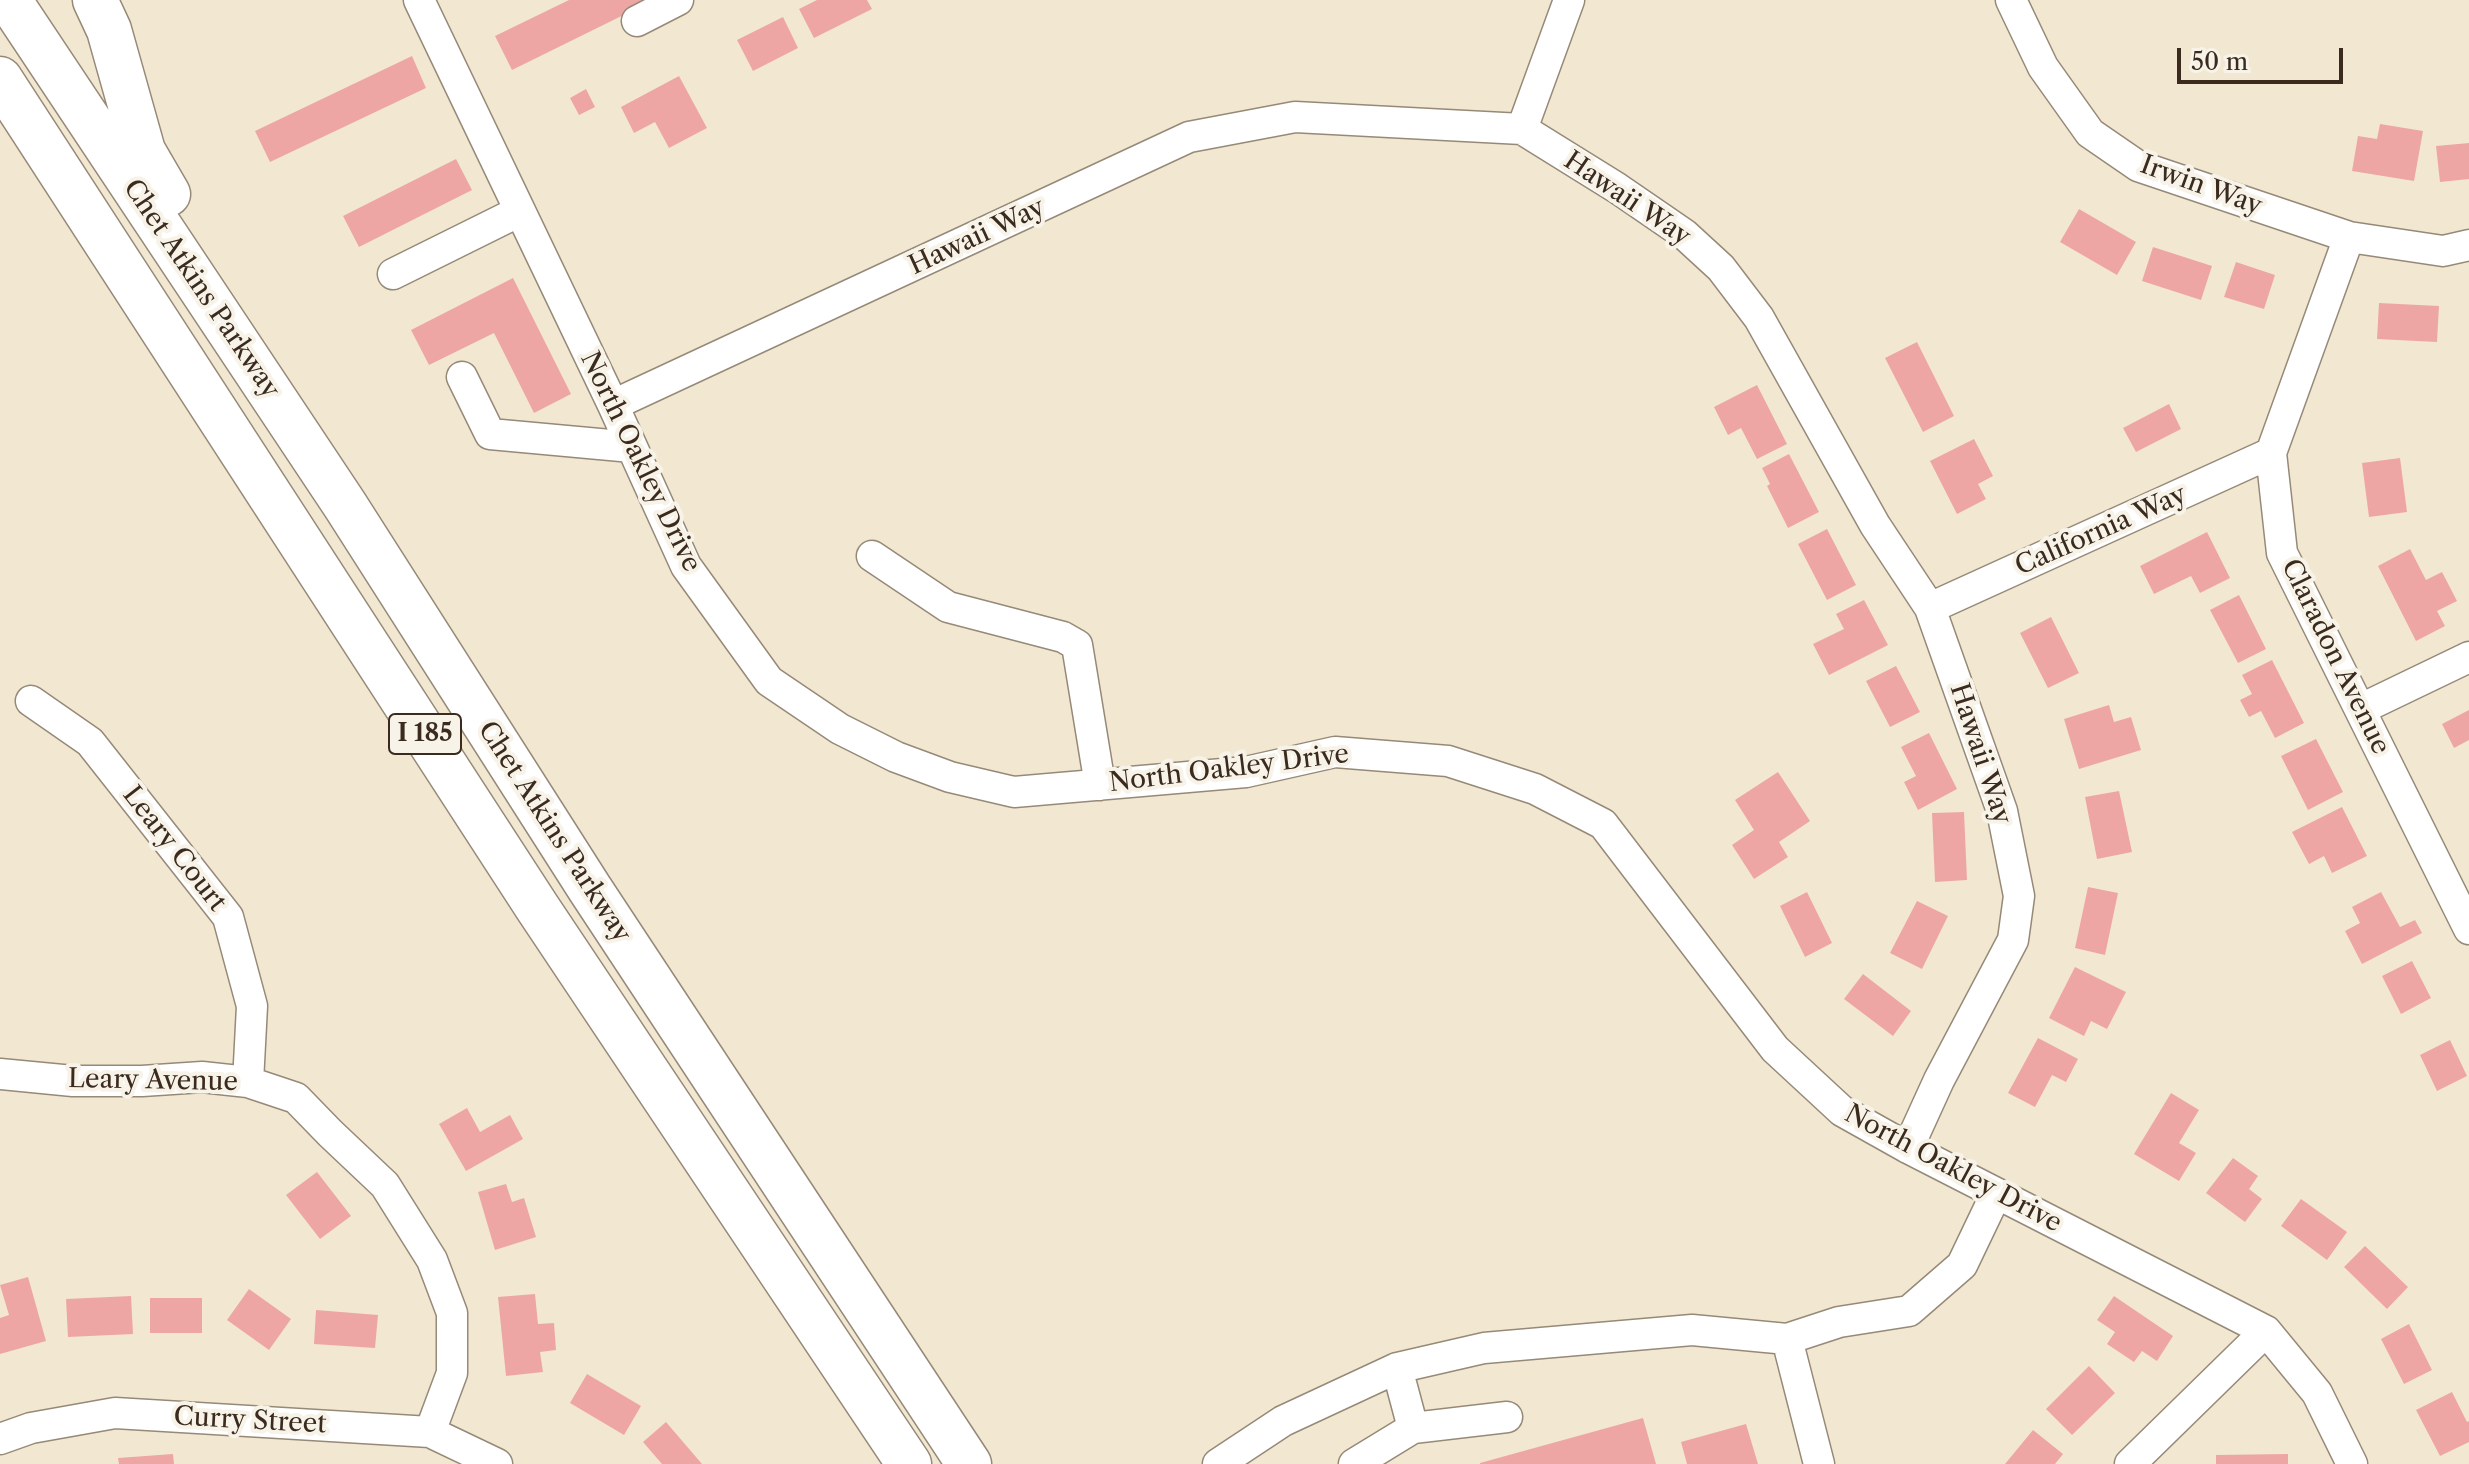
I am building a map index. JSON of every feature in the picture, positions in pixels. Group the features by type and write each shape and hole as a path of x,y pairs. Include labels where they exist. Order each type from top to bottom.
{"highway":[{"name":"Chet Atkins Parkway","path":"9,0 345,505 590,889 969,1464"},
{"path":"95,0 109,30 143,151 345,505"},
{"name":"Chet Atkins Parkway","path":"0,79 537,907 909,1464"},
{"path":"0,129 256,473"}],"street":[{"path":"637,21 678,0"},
{"path":"1522,129 1569,0"},
{"name":"Irwin Way","path":"2011,0 2043,67 2090,133 2138,166 2349,237 2443,251 2469,245"},
{"name":"North Oakley Drive","path":"421,1 686,566 769,681 840,729 896,757 950,777 1014,792 1246,772 1335,752 1448,761 1535,789 1603,824 1775,1049 1842,1111 1996,1194 2266,1331 2317,1393 2352,1464"},
{"name":"Hawaii Way","path":"613,405 1189,137 1295,117 1522,129 1673,226 1721,268 1759,318 1875,525 1930,608 2002,811 2019,896 2013,940 1939,1080 1908,1148"},
{"path":"393,274 520,211"},
{"name":"Claradon Avenue","path":"2349,237 2271,453 2282,553 2469,929"},
{"path":"462,377 490,434 632,447"},
{"name":"California Way","path":"1930,608 2271,453"},
{"path":"872,556 948,607 1063,637 1077,645 1100,785"},
{"path":"2361,709 2469,657"},
{"name":"Leary Court","path":"31,701 90,742 228,917 252,1006 248,1082"},
{"name":"Leary Avenue","path":"0,1074 73,1081 202,1077 248,1082 296,1098 385,1185 432,1260 452,1313 452,1373 430,1432"},
{"path":"1218,1464 1283,1421 1397,1368 1484,1348 1692,1330 1787,1339 1839,1322 1909,1311 1962,1265 1996,1194"},
{"path":"2130,1464 2266,1331"},
{"path":"1787,1339 1819,1464"},
{"path":"1397,1368 1413,1428"},
{"name":"Curry Street","path":"0,1439 31,1428 115,1413 430,1432 497,1464"},
{"path":"1354,1464 1413,1428 1507,1417"}],"building":[{"path":"569,0 654,0 512,70 495,36"},
{"path":"817,0 867,0 872,9 814,38 799,9"},
{"path":"783,17 798,48 753,71 737,40"},
{"path":"412,56 426,88 270,162 255,131"},
{"path":"679,76 707,128 669,148 655,122 634,133 621,107"},
{"path":"586,89 595,107 579,115 570,98"},
{"path":"2380,124 2423,131 2414,181 2352,171 2358,136 2377,139"},
{"path":"2469,143 2469,179 2440,182 2436,146"},
{"path":"456,159 472,190 359,247 343,216"},
{"path":"2079,209 2136,242 2117,275 2060,242"},
{"path":"2153,247 2212,266 2201,300 2142,281"},
{"path":"2236,262 2275,275 2264,309 2224,297"},
{"path":"513,278 571,394 534,413 494,333 429,365 411,330"},
{"path":"2379,303 2439,306 2437,342 2377,339"},
{"path":"1917,342 1954,416 1923,432 1885,358"},
{"path":"1757,385 1787,444 1757,459 1741,428 1728,435 1714,407"},
{"path":"2169,404 2181,429 2136,452 2123,428"},
{"path":"1974,439 1993,476 1978,484 1986,499 1957,514 1930,461"},
{"path":"1789,454 1819,512 1788,528 1767,486 1770,484 1762,468"},
{"path":"2400,458 2407,512 2369,517 2362,463"},
{"path":"1827,529 1856,585 1827,600 1798,544"},
{"path":"2207,532 2230,578 2200,593 2191,576 2154,594 2140,566"},
{"path":"2410,549 2426,580 2442,572 2457,601 2437,611 2445,626 2416,641 2378,566"},
{"path":"2239,595 2266,649 2238,663 2210,610"},
{"path":"1864,600 1888,645 1829,675 1813,644 1844,629 1836,614"},
{"path":"2051,617 2079,673 2048,688 2020,633"},
{"path":"2272,660 2304,723 2275,738 2261,711 2249,717 2240,700 2252,694 2242,675"},
{"path":"1896,666 1920,712 1890,727 1866,681"},
{"path":"2109,705 2114,722 2131,717 2141,750 2079,769 2064,719"},
{"path":"2469,710 2469,740 2454,748 2442,724"},
{"path":"1929,733 1957,789 1918,810 1904,782 1916,776 1901,747"},
{"path":"2316,739 2343,792 2308,810 2281,756"},
{"path":"1778,772 1810,821 1779,842 1788,857 1754,879 1732,845 1754,830 1735,800"},
{"path":"2119,791 2132,852 2097,859 2085,797"},
{"path":"2342,807 2367,856 2332,873 2324,856 2309,864 2292,832"},
{"path":"1964,812 1967,880 1935,882 1932,813"},
{"path":"2088,887 2118,893 2105,955 2075,948"},
{"path":"1807,892 1832,943 1805,957 1780,906"},
{"path":"2381,892 2400,927 2415,920 2422,933 2362,964 2345,931 2360,923 2352,907"},
{"path":"1917,901 1948,916 1922,969 1890,953"},
{"path":"2412,961 2431,998 2401,1014 2382,976"},
{"path":"2075,967 2126,992 2107,1029 2091,1021 2084,1036 2049,1018"},
{"path":"1863,974 1911,1011 1893,1036 1844,999"},
{"path":"2038,1038 2078,1059 2066,1082 2052,1075 2035,1107 2008,1093"},
{"path":"2450,1040 2467,1076 2437,1091 2420,1055"},
{"path":"2171,1093 2199,1110 2179,1143 2196,1153 2179,1181 2134,1154"},
{"path":"467,1108 480,1132 510,1115 523,1139 466,1171 439,1124"},
{"path":"2233,1158 2258,1176 2249,1189 2262,1199 2245,1222 2206,1193"},
{"path":"317,1172 351,1216 320,1239 286,1195"},
{"path":"506,1184 512,1202 524,1198 536,1237 495,1250 478,1192"},
{"path":"2301,1199 2347,1232 2327,1260 2281,1226"},
{"path":"2365,1246 2408,1287 2387,1309 2344,1267"},
{"path":"28,1277 46,1341 0,1354 0,1318 9,1315 0,1285"},
{"path":"249,1289 291,1319 269,1350 227,1320"},
{"path":"535,1294 538,1324 554,1323 556,1350 540,1352 543,1372 506,1376 498,1297"},
{"path":"131,1296 133,1334 68,1337 66,1299"},
{"path":"2114,1296 2173,1336 2157,1361 2142,1351 2134,1362 2107,1344 2115,1332 2097,1320"},
{"path":"150,1298 202,1298 202,1333 150,1333"},
{"path":"316,1310 378,1315 375,1348 314,1344"},
{"path":"2409,1324 2432,1370 2404,1384 2381,1339"},
{"path":"2089,1366 2115,1393 2072,1435 2046,1409"},
{"path":"587,1374 641,1406 624,1435 570,1403"},
{"path":"2452,1392 2469,1421 2469,1442 2440,1456 2416,1410"},
{"path":"1643,1418 1656,1464 1480,1464 1480,1463"},
{"path":"666,1422 702,1464 662,1464 643,1442"},
{"path":"1746,1424 1758,1464 1687,1464 1681,1442"},
{"path":"2033,1430 2063,1454 2055,1464 2005,1464"},
{"path":"173,1454 174,1464 119,1464 118,1458"},
{"path":"2288,1454 2288,1464 2216,1464 2216,1455"}]}
